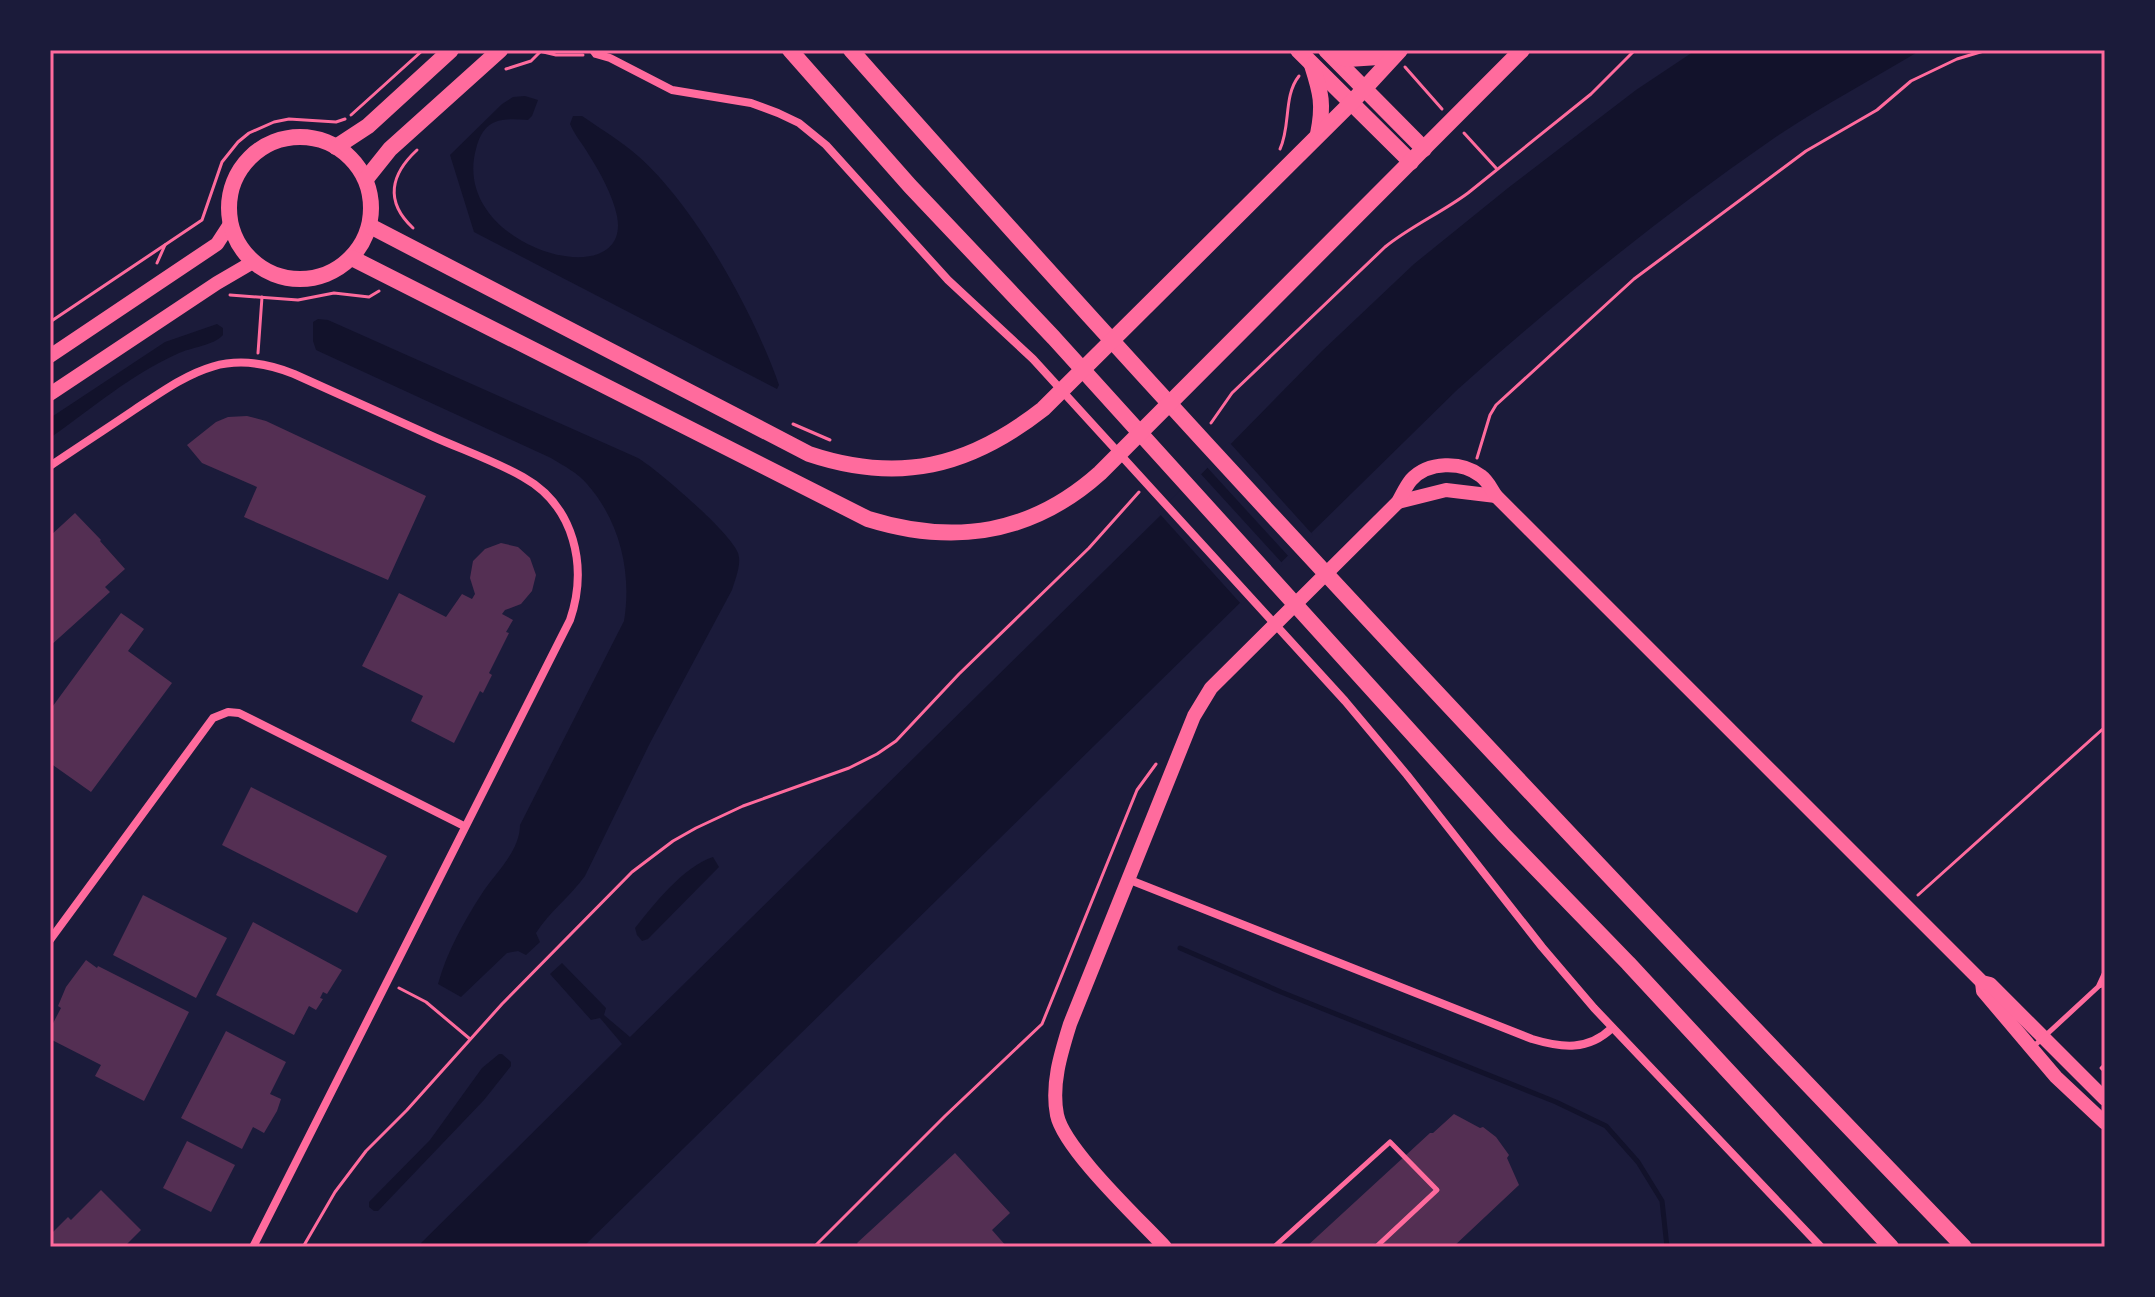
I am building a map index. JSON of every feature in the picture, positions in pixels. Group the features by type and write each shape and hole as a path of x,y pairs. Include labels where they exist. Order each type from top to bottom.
{"main road":[{"path":"336,147 368,126 451,50"},
{"path":"366,179 390,149 500,50"},
{"path":"790,50 910,186 1054,338 1504,835 1628,963 1891,1247"},
{"path":"851,50 1354,604 1688,961 1964,1247"},
{"path":"1298,50 1411,162"},
{"path":"352,258 868,519 917,531 990,530 1046,512 1087,485 1522,50"},
{"path":"1329,52 1424,149"},
{"path":"1329,52 1348,59 1397,53"},
{"path":"370,226 809,454 851,466 920,468 972,454 999,440 1043,409 1365,89 1397,53"},
{"path":"1311,64 1322,97 1318,134"},
{"path":"284,138 316,138 336,147 351,158 366,179 372,209 370,226 352,258 330,273 300,280 266,271 243,252 230,224 230,193 235,178 252,155 284,138"}],"street":[{"path":"594,52 672,90 751,103 799,123 826,145 948,280 1033,359 1373,733 1542,947 1612,1028 1821,1247"},
{"path":"50,356 217,244 230,224"},
{"path":"50,394 253,262"},
{"path":"50,466 186,376 222,363 257,362 294,374 525,478 556,506 575,544 579,575 570,620 253,1247"},
{"path":"1165,1247 1081,1157 1057,1116 1057,1068 1070,1024 1194,716 1211,688 1398,502 1411,480 1426,470 1443,465 1462,467 1479,474 1496,496 1982,982 1990,984 2105,1099"},
{"path":"1398,502 1446,490 1496,496"},
{"path":"50,940 208,724 220,714 239,713 464,826"},
{"path":"1130,880 1543,1042 1564,1047 1583,1045 1612,1028"},
{"path":"1982,982 1983,991 2031,1048 2105,1123"}],"lane":[{"path":"2031,1048 2102,985 2105,972"},
{"path":"1274,1247 1390,1142 1437,1190 1376,1247"}],"path":[{"path":"50,322 197,224 205,214 222,162 238,142 259,127 274,122 303,118 344,120 423,50"},
{"path":"1206,429 1222,411 1232,393 1385,247 1468,193 1591,94 1635,50"},
{"path":"1475,463 1496,405 1634,279 1806,151 1877,110 1911,81 1957,59 1987,50"},
{"path":"500,74 510,67 533,60 538,51 561,55 594,52"},
{"path":"1278,151 1284,138 1292,85 1311,64"},
{"path":"421,146 401,166 394,188 398,210 413,228 422,233"},
{"path":"404,244 413,228"},
{"path":"257,362 262,297 298,300 342,293 369,297 381,290 390,275"},
{"path":"785,421 835,442"},
{"path":"303,1247 356,1163 470,1039 632,872 673,841 743,806 849,768 896,741 959,674 1089,548 1142,489"},
{"path":"1914,898 2105,727"},
{"path":"814,1247 1042,1024 1137,790 1158,763"},
{"path":"387,982 426,1002 470,1039"}],"shaded area":[{"path":"1696,50 1921,50 1807,117 1689,199 1533,324 1457,390 583,1247 417,1247 622,1044 600,1018 591,1020 550,974 562,963 606,1008 604,1015 630,1037 1166,510 1322,351 1414,264 1636,90"},
{"path":"525,96 538,100 528,120 495,122 479,139 475,184 489,213 513,235 542,250 572,257 598,254 614,241 617,216 606,184 570,124 573,116 582,116 638,156 681,203 701,231 754,326 779,385 777,389 474,232 450,155 502,104 513,97"},
{"path":"328,320 638,458 709,517 733,544 739,557 732,590 650,743 585,876 536,933 540,942 526,955 518,951 507,953 461,997 438,984 441,973 462,927 516,844 520,825 624,621 625,566 608,514 575,473 551,458 316,350 313,322"},
{"path":"217,324 223,328 219,339 177,354 144,371 50,438 50,418 165,342"},
{"path":"713,857 719,867 648,939 642,941 635,928 651,908 680,877"},
{"path":"499,1054 511,1062 511,1066 484,1100 378,1211 369,1207 369,1202 430,1140 482,1068"}],"pier":[{"path":"1229,442 1313,535 1290,558 1205,465"},
{"path":"1199,472 1283,564 1242,605 1158,512"}],"building":[{"path":"247,416 266,421 426,496 388,580 244,517 257,487 202,463 187,445 216,422 228,417"},
{"path":"75,513 125,569 105,587 110,592 50,646 50,536"},
{"path":"501,543 518,547 530,558 536,575 532,591 521,604 502,614 513,620 506,632 509,633 489,673 492,675 483,693 480,691 454,743 411,721 423,696 362,666 399,593 446,617 462,594 472,599 475,594 470,578 473,561 485,549"},
{"path":"121,613 144,629 128,651 172,683 91,792 50,763 50,710"},
{"path":"251,787 387,856 357,913 222,845"},
{"path":"143,895 227,938 196,998 113,955"},
{"path":"253,922 342,970 327,994 323,992 320,998 323,999 316,1010 309,1006 294,1035 216,995"},
{"path":"86,960 189,1012 144,1101 95,1076 101,1065 50,1039 50,1029 61,1008 58,1006 66,987"},
{"path":"226,1031 286,1062 270,1094 281,1099 277,1111 264,1133 253,1127 242,1149 181,1118"},
{"path":"1454,1114 1483,1127 1496,1137 1509,1155 1507,1158 1519,1185 1453,1247 1306,1247 1430,1133"},
{"path":"187,1141 235,1165 211,1212 163,1188"},
{"path":"955,1153 1010,1213 992,1230 1007,1247 860,1247 857,1243"},
{"path":"101,1190 141,1230 124,1247 50,1247 50,1235 68,1217 71,1220"}],"waterway":[{"path":"1180,948 1281,992 1556,1102 1606,1126 1638,1162 1662,1201 1667,1247"}]}
